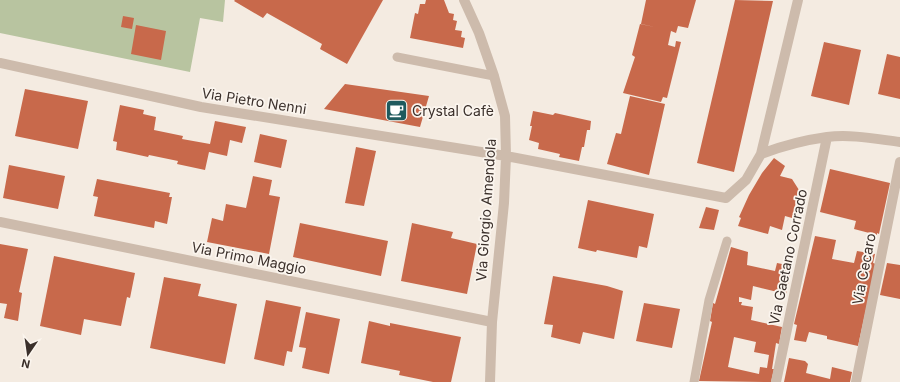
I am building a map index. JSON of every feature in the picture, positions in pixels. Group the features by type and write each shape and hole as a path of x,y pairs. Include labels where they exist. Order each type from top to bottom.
{"street":[{"name":"Via Giorgio Amendola","path":"464,0 479,33 494,76 505,116 506,156 503,211 492,322 490,382"},
{"path":"761,154 798,0"},
{"name":"Via Pietro Nenni","path":"0,63 201,107 506,156 726,198 746,180 761,154"},
{"path":"761,154 781,146 827,137 861,137 900,142"},
{"name":"Via Gaetano Corrado","path":"776,382 827,137"},
{"name":"Via Cecaro","path":"856,382 900,162"},
{"name":"Via Primo Maggio","path":"0,222 492,322"}],"lane":[{"path":"397,57 494,76"},
{"path":"694,382 709,300 727,241"}],"green space":[{"path":"0,0 225,0 223,22 200,18 190,72 0,33"}],"building":[{"path":"383,0 347,64 320,49 322,44 267,13 263,18 234,1"},
{"path":"426,0 444,0 449,13 454,14 453,20 457,21 455,30 462,31 461,37 465,38 463,48 410,38 415,13 418,14 420,4 425,4"},
{"path":"646,0 696,0 688,28 678,26 676,33 671,31 668,45 675,47 676,41 681,42 667,98 663,97 661,102 623,93 635,57 632,55 640,24 655,27 641,24"},
{"path":"735,0 773,1 734,172 697,163"},
{"path":"123,16 134,18 132,29 121,27"},
{"path":"136,25 166,31 161,60 131,54"},
{"path":"824,42 861,50 849,105 811,96"},
{"path":"887,54 900,57 900,99 878,94"},
{"path":"345,84 429,96 420,127 324,109"},
{"path":"25,89 88,101 78,149 15,136"},
{"path":"630,96 665,104 649,175 607,164 616,133 621,134"},
{"path":"120,105 144,110 143,114 156,117 154,130 183,136 182,139 210,144 215,121 246,127 242,143 230,140 227,156 209,152 205,170 177,164 178,161 149,155 148,157 116,150 117,142 113,141"},
{"path":"533,111 553,115 555,113 591,121 590,130 587,130 584,147 582,147 579,161 559,157 560,154 538,149 539,143 529,140"},
{"path":"260,134 287,140 281,168 254,162"},
{"path":"356,147 376,151 364,206 345,203"},
{"path":"774,158 785,166 780,176 792,179 799,190 792,218 785,216 782,230 770,226 768,234 738,226 741,218 739,217 749,195 762,173"},
{"path":"9,165 65,176 58,209 3,198"},
{"path":"830,169 890,183 879,234 877,233 877,235 854,229 856,221 820,212"},
{"path":"253,176 272,180 269,195 280,197 269,254 207,242 212,218 223,221 226,204 246,208"},
{"path":"97,179 170,193 169,197 172,197 167,224 155,221 154,228 94,216 98,197 93,196"},
{"path":"588,200 654,214 647,248 639,246 637,258 597,250 596,252 578,248"},
{"path":"706,207 719,210 714,230 699,228"},
{"path":"300,223 388,241 381,276 293,257"},
{"path":"412,223 453,232 451,238 477,244 467,294 401,281"},
{"path":"815,236 836,240 832,259 854,263 857,251 875,254 873,263 876,264 858,346 827,339 827,336 809,332 806,342 794,340 797,325 794,324"},
{"path":"0,244 28,249 19,292 22,293 18,321 4,318 7,304 0,303"},
{"path":"731,247 748,252 747,265 775,271 777,263 792,266 786,294 753,286 751,300 739,297 739,302 742,302 741,305 753,307 751,320 782,327 779,344 776,343 772,369 774,369 771,382 699,381 712,322 710,321 713,303 715,304","holes":["734,337 756,342 754,352 769,355 767,368 760,367 759,374 728,367"]},
{"path":"54,256 135,273 130,298 127,297 121,326 84,319 81,335 40,326"},
{"path":"887,263 900,265 900,299 880,295"},
{"path":"553,276 607,286 623,291 614,339 583,332 580,344 551,337 553,325 544,324"},
{"path":"164,277 201,284 198,296 237,304 225,364 150,348"},
{"path":"266,300 301,307 292,352 287,351 284,366 254,359"},
{"path":"644,303 680,309 672,348 636,341"},
{"path":"306,312 340,319 329,374 302,368 306,348 299,347"},
{"path":"369,321 390,326 390,323 461,337 451,382 433,382 399,375 400,371 361,363"},
{"path":"789,358 805,361 808,364 806,373 830,379 832,367 852,372 850,382 784,382"}],"place":[{"name":"Crystal Cafè","path":"396,111"}]}
